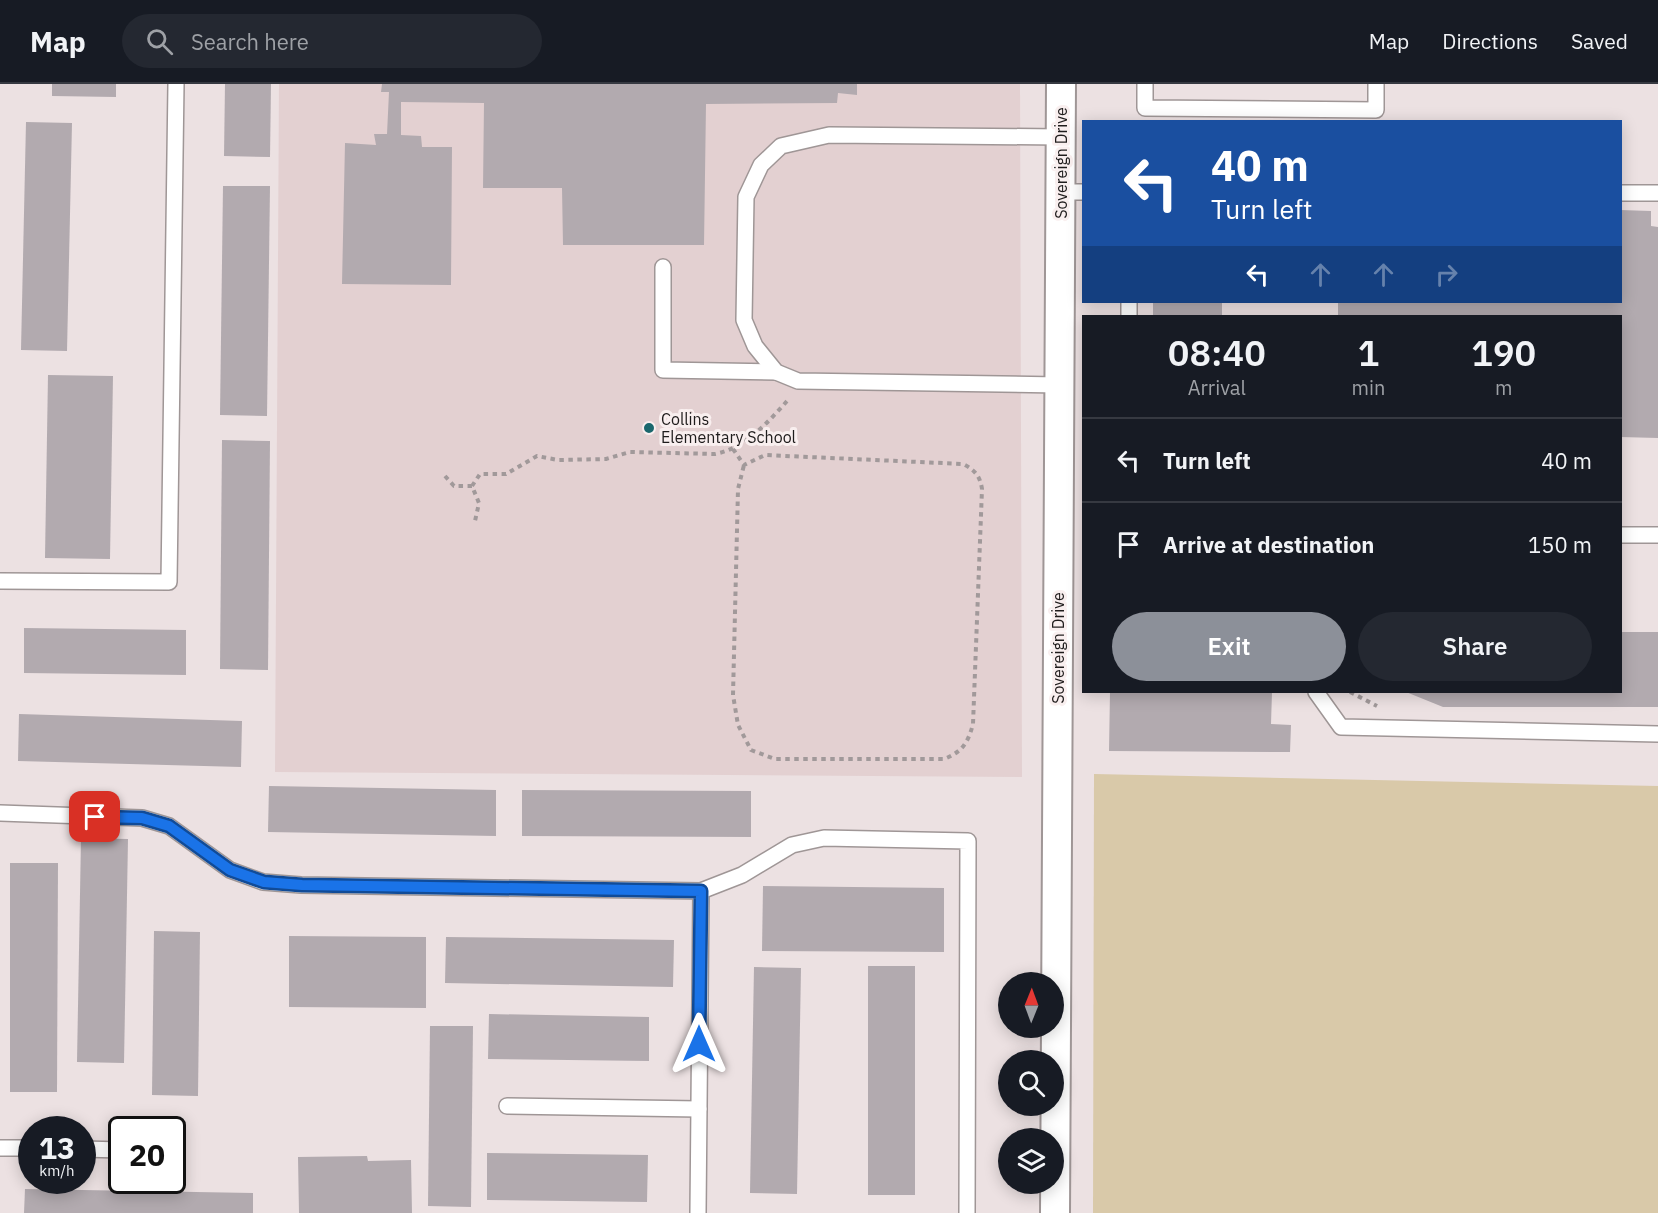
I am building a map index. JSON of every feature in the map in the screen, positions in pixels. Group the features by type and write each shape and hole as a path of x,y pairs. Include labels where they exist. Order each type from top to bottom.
{"street":[{"name":"Sovereign Drive","path":"1055,1213 1059,385 1072,192 1061,137 1061,84"}],"lane":[{"path":"0,581 169,582 176,84"},
{"path":"1145,84 1145,108 1376,110 1376,84"},
{"path":"776,372 755,346 744,320 746,197 761,165 782,146 829,135 1061,137"},
{"path":"1622,193 1658,193"},
{"path":"663,267 663,370 776,372 798,381 1059,385"},
{"path":"1622,535 1658,535"},
{"path":"1317,693 1341,727 1658,734"},
{"path":"0,813 142,818 169,826 230,870 264,882 302,885 701,891 742,875 792,845 824,838 968,841 968,1213"},
{"path":"698,1213 701,891"},
{"path":"507,1106 699,1109"},
{"path":"0,1148 18,1148"}],"path":[{"path":"472,486 480,474 506,474 537,456 558,460 606,459 630,452 716,454 733,449 765,425 788,399 798,381"},
{"path":"733,449 744,465 738,489 734,695 738,725 751,750 775,759 944,759 955,755 965,746 973,724 982,489 980,478 973,469 963,464 765,455 744,465"},
{"path":"445,476 454,486 472,486"},
{"path":"472,486 479,503 475,521"}],"shaded area":[{"name":"Collins Elementary School","path":"279,84 1020,84 1022,777 275,772"},
{"path":"1094,774 1658,786 1658,1213 1093,1213"}],"building":[{"path":"52,84 116,84 116,97 52,96"},
{"path":"225,84 271,84 270,157 224,156"},
{"path":"382,84 857,84 857,95 838,93 837,103 706,104 704,245 563,245 562,188 483,188 484,103 401,102 401,135 421,136 422,147 452,147 451,285 342,284 345,143 376,145 374,134 387,134 389,92 381,92"},
{"path":"26,122 72,123 67,351 21,350"},
{"path":"223,186 270,186 267,416 220,415"},
{"path":"1622,210 1651,211 1651,226 1658,227 1658,438 1622,437 1622,315 1338,315 1338,303 1622,303"},
{"path":"1153,303 1222,303 1222,315 1153,315"},
{"path":"48,375 113,376 110,559 45,558"},
{"path":"222,440 270,441 268,670 220,669"},
{"path":"24,628 186,630 186,675 24,673"},
{"path":"1622,632 1658,632 1658,707 1443,707 1408,693 1622,693"},
{"path":"1110,693 1272,693 1271,724 1291,725 1290,752 1109,751"},
{"path":"19,714 242,721 241,767 18,761"},
{"path":"269,786 496,790 496,836 268,832"},
{"path":"522,790 751,791 751,837 522,836"},
{"path":"81,838 128,839 124,1063 77,1062"},
{"path":"10,863 58,863 57,1092 10,1092"},
{"path":"763,886 944,888 944,952 762,951"},
{"path":"154,931 200,932 198,1096 152,1095"},
{"path":"289,936 426,937 426,1008 289,1007"},
{"path":"446,937 674,940 673,987 445,983"},
{"path":"868,966 915,966 915,1195 868,1195"},
{"path":"754,967 801,968 797,1194 750,1193"},
{"path":"489,1014 649,1017 649,1061 488,1059"},
{"path":"430,1026 473,1026 471,1207 428,1206"},
{"path":"487,1153 648,1155 647,1202 487,1200"},
{"path":"367,1156 368,1161 411,1160 412,1213 299,1213 298,1157"},
{"path":"96,1190 108,1190 108,1194 253,1193 253,1213 24,1213 25,1194 96,1194"}],"place":[{"name":"Collins Elementary School","path":"649,428"}],"route":[{"path":"95,817 142,818 169,826 230,870 264,882 302,885 701,891 699,1044"}]}
